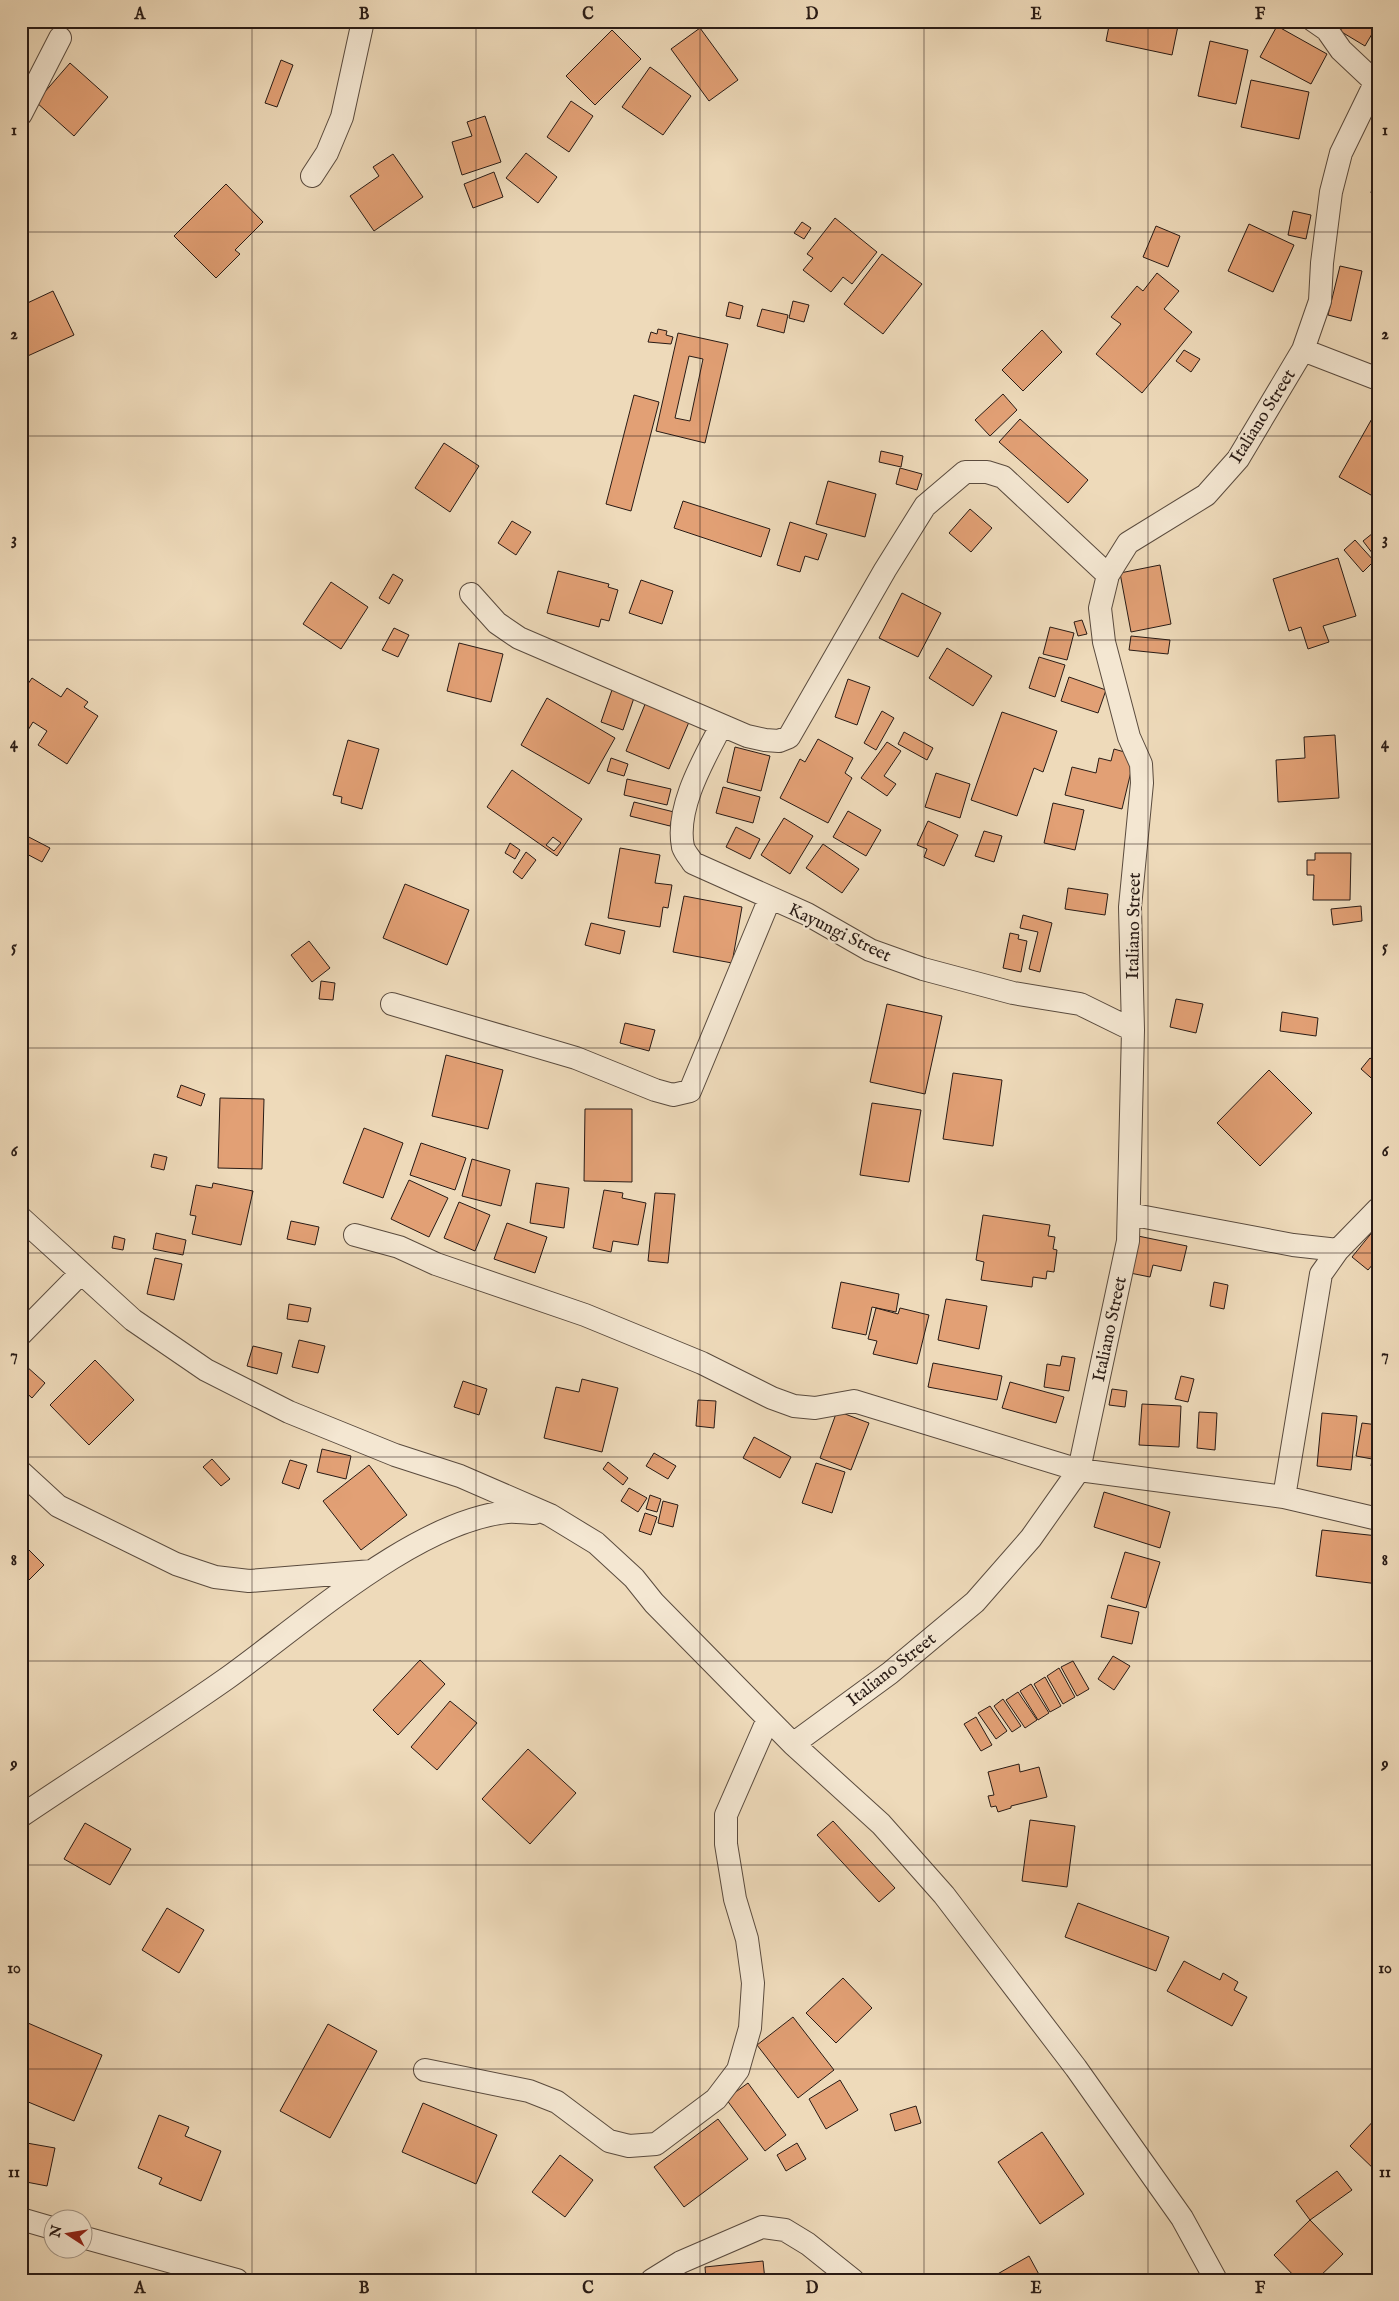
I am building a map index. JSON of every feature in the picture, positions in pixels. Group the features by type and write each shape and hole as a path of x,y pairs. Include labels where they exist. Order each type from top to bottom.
{"street":[{"path":"312,176 327,153 342,116 363,21"},
{"path":"1314,21 1326,30 1341,50 1377,80"},
{"path":"21,114 60,38"},
{"name":"Italiano Street","path":"793,1744 890,1673 975,1602 1031,1538 1079,1470 1128,1241 1133,1030 1130,907 1142,783 1141,764 1129,737 1104,642 1100,608 1108,575 1128,543 1206,495 1238,459 1303,350 1320,301 1322,263 1331,192 1341,153 1377,80"},
{"path":"1303,350 1378,379"},
{"path":"470,594 496,623 519,638 721,726 765,740 780,741 789,737 885,570 925,506 965,472 988,472 1003,477 1108,575"},
{"name":"Kayungi Street","path":"721,726 687,801 681,833 684,849 693,863 807,914 870,950 923,969 1012,993 1080,1004 1133,1030"},
{"path":"392,1004 576,1058 655,1090 673,1095 690,1091 770,898"},
{"path":"1284,1497 1321,1274 1338,1250 1378,1209"},
{"path":"1129,1214 1293,1245 1338,1250"},
{"path":"21,1218 80,1274 133,1320 206,1370 290,1412 395,1455 460,1476 550,1514 596,1543 609,1554 793,1744 881,1824 944,1895 1087,2084 1182,2218 1216,2280"},
{"path":"355,1235 398,1247 436,1264 585,1315 702,1363 772,1398 794,1406 815,1408 854,1402 1079,1470 1284,1497 1378,1520"},
{"path":"21,1334 80,1274"},
{"path":"21,1472 58,1506 176,1564 215,1577 249,1581 372,1571"},
{"path":"21,1816 226,1679 372,1571 430,1538 468,1522 508,1512 550,1514"},
{"path":"424,2070 528,2091 556,2102 609,2141 629,2146 656,2144 716,2099 738,2070 750,2028 753,1983 747,1939 735,1899 726,1844 726,1815 768,1719"},
{"path":"21,2219 42,2225"},
{"path":"652,2280 681,2262 762,2228 785,2230 808,2244 853,2280"},
{"path":"92,2240 237,2280"}],"building":[{"path":"1110,21 1179,21 1172,55 1106,41"},
{"path":"1346,21 1366,21 1376,27 1365,46 1340,31"},
{"path":"1277,26 1327,54 1311,84 1260,57"},
{"path":"700,28 738,80 709,101 671,49"},
{"path":"612,30 641,59 595,105 566,76"},
{"path":"1210,41 1248,50 1236,104 1198,96"},
{"path":"281,60 293,65 277,107 265,103"},
{"path":"70,63 108,97 74,136 36,102"},
{"path":"650,67 691,96 663,135 622,107"},
{"path":"1251,80 1309,92 1299,139 1241,127"},
{"path":"571,101 593,116 569,152 547,137"},
{"path":"485,116 501,162 462,175 452,142 472,136 467,122"},
{"path":"526,153 557,177 538,203 506,178"},
{"path":"393,154 423,197 374,231 350,196 379,176 373,167"},
{"path":"1378,162 1378,194 1371,193"},
{"path":"494,172 503,197 473,208 464,184"},
{"path":"226,184 263,222 235,250 240,254 216,278 174,236"},
{"path":"1293,211 1311,215 1306,239 1288,235"},
{"path":"835,218 877,252 852,284 843,277 831,292 803,270 813,258 807,254"},
{"path":"802,222 811,228 804,239 794,233"},
{"path":"1249,224 1294,245 1273,292 1228,271"},
{"path":"1156,226 1180,236 1168,267 1143,257"},
{"path":"882,254 922,284 883,334 844,304"},
{"path":"1340,266 1362,271 1351,321 1328,315"},
{"path":"1157,273 1179,291 1164,309 1192,332 1142,393 1096,354 1121,324 1111,317 1137,286 1143,291"},
{"path":"53,291 74,335 21,359 21,306"},
{"path":"793,301 809,305 804,322 789,318"},
{"path":"729,302 743,306 740,319 726,316"},
{"path":"762,309 788,315 784,333 757,326"},
{"path":"658,329 667,331 666,335 673,337 671,344 648,342 651,332 657,334"},
{"path":"1042,330 1062,352 1023,391 1002,370"},
{"path":"678,333 728,344 705,443 656,431","holes":["689,356 703,359 690,421 675,418"]},
{"path":"1184,350 1200,359 1191,372 1176,361"},
{"path":"1003,394 1017,410 990,436 975,420"},
{"path":"634,395 659,402 631,511 606,504"},
{"path":"1378,408 1378,499 1339,477"},
{"path":"1020,419 1088,480 1068,503 999,442"},
{"path":"444,443 479,466 450,512 415,488"},
{"path":"881,451 903,456 901,467 879,462"},
{"path":"900,468 922,474 917,490 896,484"},
{"path":"828,481 876,494 865,537 816,524"},
{"path":"683,501 770,529 761,557 674,528"},
{"path":"970,509 992,528 971,552 949,533"},
{"path":"512,521 531,532 516,555 498,543"},
{"path":"790,522 827,534 818,560 805,556 800,572 777,565"},
{"path":"1378,529 1378,558 1376,558 1363,541"},
{"path":"1355,540 1374,561 1363,572 1344,550"},
{"path":"1338,558 1356,616 1323,626 1329,642 1308,649 1301,627 1289,631 1273,579"},
{"path":"1160,565 1171,624 1131,632 1120,573"},
{"path":"558,571 609,584 608,587 618,590 609,621 601,619 599,627 547,613"},
{"path":"393,574 403,580 389,604 379,598"},
{"path":"641,580 673,591 662,624 629,613"},
{"path":"331,582 368,607 341,649 303,624"},
{"path":"902,593 941,613 918,657 879,638"},
{"path":"1082,620 1087,634 1078,636 1074,622"},
{"path":"1050,627 1074,633 1067,660 1043,654"},
{"path":"394,628 409,635 398,657 382,650"},
{"path":"1131,636 1170,640 1168,654 1129,650"},
{"path":"459,643 503,654 491,702 447,691"},
{"path":"947,648 992,676 973,706 929,678"},
{"path":"1039,657 1065,665 1055,697 1029,688"},
{"path":"1069,677 1106,690 1098,713 1061,701"},
{"path":"32,678 61,697 67,688 88,702 84,707 98,716 67,764 38,745 47,731 33,722 25,735 21,733 21,694"},
{"path":"848,679 870,687 857,725 835,717"},
{"path":"614,684 636,692 623,730 601,722"},
{"path":"648,697 692,715 669,769 626,751"},
{"path":"547,698 615,738 589,784 521,745"},
{"path":"882,711 894,718 876,750 864,743"},
{"path":"1002,712 1057,731 1043,772 1034,768 1017,816 971,800"},
{"path":"904,732 933,748 927,760 898,744"},
{"path":"1335,735 1339,798 1278,802 1276,760 1305,758 1304,737"},
{"path":"818,739 853,758 845,773 852,778 828,823 780,798 800,759 805,762"},
{"path":"348,740 379,749 362,809 341,803 342,797 333,795"},
{"path":"887,742 901,751 884,776 896,784 887,796 861,778"},
{"path":"735,747 770,756 761,791 727,782"},
{"path":"1114,749 1135,755 1122,809 1065,795 1072,767 1096,773 1099,758 1111,761"},
{"path":"611,758 628,764 624,776 607,771"},
{"path":"512,770 582,819 557,856 487,807","holes":["553,837 561,843 554,851 546,845"]},
{"path":"936,773 970,784 960,818 925,807"},
{"path":"627,779 671,789 667,805 624,795"},
{"path":"723,787 760,797 753,823 716,813"},
{"path":"634,802 674,812 670,826 630,816"},
{"path":"1053,803 1084,810 1075,850 1044,843"},
{"path":"848,811 881,830 866,856 833,837"},
{"path":"784,818 813,836 790,874 761,855"},
{"path":"928,821 958,835 944,866 924,857 927,849 917,845"},
{"path":"736,827 760,839 750,859 726,847"},
{"path":"984,831 1002,836 994,862 975,856"},
{"path":"21,833 50,848 42,862 21,851"},
{"path":"510,843 520,850 515,859 505,853"},
{"path":"823,844 859,869 842,893 806,868"},
{"path":"620,848 660,855 655,883 672,885 668,908 663,907 660,927 608,918"},
{"path":"526,852 536,860 522,879 513,872"},
{"path":"1315,853 1351,853 1350,900 1313,900 1314,875 1307,875 1307,860 1315,860"},
{"path":"405,884 469,910 447,965 383,938"},
{"path":"1068,888 1108,894 1105,915 1065,909"},
{"path":"684,896 742,907 732,963 673,952"},
{"path":"1361,906 1362,921 1333,925 1331,909"},
{"path":"1023,915 1052,923 1040,972 1029,969 1038,932 1020,928"},
{"path":"591,923 625,931 620,954 585,945"},
{"path":"1010,933 1019,935 1018,939 1027,941 1021,972 1003,968"},
{"path":"309,941 330,968 312,982 291,955"},
{"path":"321,981 335,983 333,1000 319,999"},
{"path":"1176,999 1203,1004 1196,1033 1170,1027"},
{"path":"887,1004 942,1016 925,1094 870,1082"},
{"path":"1282,1012 1318,1018 1316,1036 1280,1031"},
{"path":"625,1023 655,1030 649,1051 620,1043"},
{"path":"446,1055 503,1070 488,1129 432,1116"},
{"path":"1370,1058 1378,1064 1378,1084 1361,1069"},
{"path":"1269,1070 1312,1113 1260,1166 1217,1123"},
{"path":"953,1073 1002,1080 993,1146 943,1139"},
{"path":"181,1085 205,1094 201,1106 177,1097"},
{"path":"220,1098 264,1099 262,1169 218,1168"},
{"path":"872,1103 921,1110 909,1182 860,1175"},
{"path":"585,1109 632,1109 632,1182 584,1181"},
{"path":"364,1128 403,1143 383,1198 343,1183"},
{"path":"421,1143 466,1158 455,1190 410,1175"},
{"path":"154,1154 167,1157 164,1170 151,1167"},
{"path":"472,1159 510,1170 501,1206 462,1196"},
{"path":"409,1180 448,1198 429,1237 391,1219"},
{"path":"213,1183 253,1191 241,1245 192,1234 196,1216 190,1215 196,1185 212,1188"},
{"path":"536,1183 569,1188 564,1228 530,1223"},
{"path":"604,1190 623,1193 622,1198 646,1203 638,1245 613,1241 611,1252 593,1248"},
{"path":"655,1193 675,1194 668,1263 648,1261"},
{"path":"459,1202 490,1215 475,1251 444,1238"},
{"path":"983,1215 1050,1225 1048,1236 1055,1237 1053,1249 1057,1250 1054,1272 1047,1271 1046,1279 1033,1277 1032,1287 981,1280 984,1262 976,1260"},
{"path":"291,1221 319,1227 315,1245 287,1239"},
{"path":"507,1223 547,1237 535,1273 494,1259"},
{"path":"1378,1225 1378,1258 1368,1270 1352,1257"},
{"path":"156,1233 186,1240 183,1255 153,1249"},
{"path":"114,1236 125,1239 123,1250 112,1248"},
{"path":"1138,1236 1187,1246 1181,1271 1153,1265 1150,1277 1130,1273"},
{"path":"155,1258 182,1264 174,1300 147,1294"},
{"path":"841,1282 899,1294 896,1312 872,1307 866,1335 832,1328"},
{"path":"1214,1282 1228,1285 1224,1309 1210,1306"},
{"path":"946,1299 987,1306 979,1349 938,1340"},
{"path":"289,1304 311,1308 308,1322 287,1319"},
{"path":"876,1308 898,1314 900,1308 929,1315 917,1364 873,1354 877,1341 868,1339"},
{"path":"299,1340 325,1346 318,1373 292,1367"},
{"path":"253,1346 282,1353 277,1374 247,1366"},
{"path":"1062,1356 1075,1358 1069,1391 1044,1387 1047,1364 1060,1366"},
{"path":"95,1360 134,1400 89,1445 50,1405"},
{"path":"933,1363 1002,1376 997,1400 928,1387"},
{"path":"26,1366 45,1383 32,1398 21,1388 21,1371"},
{"path":"1181,1376 1194,1379 1188,1402 1175,1399"},
{"path":"582,1379 618,1388 602,1452 544,1438 556,1387 579,1392"},
{"path":"463,1381 487,1389 479,1415 454,1407"},
{"path":"1010,1382 1064,1397 1056,1423 1002,1408"},
{"path":"1112,1389 1127,1391 1125,1407 1109,1405"},
{"path":"698,1400 716,1401 714,1428 696,1426"},
{"path":"1142,1404 1181,1406 1179,1447 1139,1445"},
{"path":"837,1411 869,1423 851,1470 820,1458"},
{"path":"1199,1412 1217,1413 1215,1450 1197,1448"},
{"path":"1322,1413 1357,1416 1351,1470 1317,1466"},
{"path":"1362,1423 1378,1425 1378,1467 1371,1466 1372,1459 1356,1456"},
{"path":"754,1437 791,1457 780,1478 743,1458"},
{"path":"322,1449 351,1456 346,1479 317,1472"},
{"path":"654,1453 676,1466 668,1479 646,1466"},
{"path":"212,1459 230,1479 221,1486 203,1467"},
{"path":"290,1460 307,1465 299,1489 282,1483"},
{"path":"608,1462 628,1478 623,1485 603,1469"},
{"path":"816,1463 845,1472 832,1513 802,1503"},
{"path":"369,1465 407,1515 361,1550 323,1501"},
{"path":"629,1488 647,1498 638,1512 621,1501"},
{"path":"1104,1492 1170,1512 1160,1548 1094,1527"},
{"path":"650,1495 661,1499 657,1512 646,1509"},
{"path":"663,1501 678,1505 673,1527 658,1523"},
{"path":"645,1513 657,1517 651,1535 639,1531"},
{"path":"1322,1530 1378,1536 1378,1584 1316,1576"},
{"path":"23,1544 44,1565 21,1588 21,1546"},
{"path":"1125,1552 1160,1562 1146,1608 1111,1598"},
{"path":"1108,1605 1139,1612 1132,1644 1101,1637"},
{"path":"1113,1656 1130,1666 1114,1690 1098,1679"},
{"path":"420,1660 445,1684 398,1735 373,1710"},
{"path":"1073,1661 1089,1689 1077,1696 1061,1667"},
{"path":"1059,1668 1075,1697 1063,1704 1047,1676"},
{"path":"1045,1677 1061,1706 1050,1712 1034,1684"},
{"path":"1031,1684 1049,1713 1038,1720 1020,1691"},
{"path":"1018,1692 1037,1720 1025,1728 1006,1700"},
{"path":"1003,1699 1021,1726 1012,1732 994,1706"},
{"path":"450,1701 477,1723 437,1770 411,1747"},
{"path":"990,1706 1007,1731 996,1739 978,1713"},
{"path":"976,1717 992,1745 981,1751 964,1724"},
{"path":"528,1749 576,1793 530,1844 482,1799"},
{"path":"1019,1764 1020,1772 1039,1767 1047,1797 1011,1806 1011,1808 998,1812 996,1806 991,1807 988,1796 994,1795 988,1772"},
{"path":"1030,1820 1075,1826 1067,1887 1022,1881"},
{"path":"833,1821 895,1888 879,1902 817,1835"},
{"path":"85,1823 131,1849 110,1885 64,1859"},
{"path":"1078,1903 1169,1937 1156,1971 1065,1937"},
{"path":"167,1908 204,1930 179,1973 142,1950"},
{"path":"1184,1961 1220,1980 1223,1973 1238,1982 1234,1990 1247,1997 1232,2026 1167,1991"},
{"path":"843,1978 872,2008 836,2043 806,2013"},
{"path":"793,2017 834,2070 798,2098 757,2045"},
{"path":"21,2020 102,2055 74,2121 21,2099"},
{"path":"328,2024 377,2051 330,2138 280,2111"},
{"path":"840,2080 858,2110 826,2129 809,2099"},
{"path":"748,2083 786,2135 765,2151 726,2099"},
{"path":"423,2103 497,2135 476,2184 402,2152"},
{"path":"916,2106 921,2123 895,2131 890,2114"},
{"path":"159,2115 189,2127 185,2136 221,2151 201,2201 159,2184 162,2178 138,2168"},
{"path":"1378,2116 1378,2173 1350,2146"},
{"path":"718,2119 748,2159 684,2207 654,2167"},
{"path":"1042,2132 1084,2194 1040,2224 998,2162"},
{"path":"21,2142 55,2148 47,2186 21,2181"},
{"path":"797,2143 806,2159 786,2171 777,2155"},
{"path":"560,2155 593,2180 565,2217 532,2192"},
{"path":"1337,2171 1352,2190 1310,2220 1296,2201"},
{"path":"1310,2220 1343,2254 1316,2280 1298,2280 1274,2255"},
{"path":"1029,2256 1042,2280 987,2280"},
{"path":"763,2261 765,2280 706,2280 705,2267"}]}
